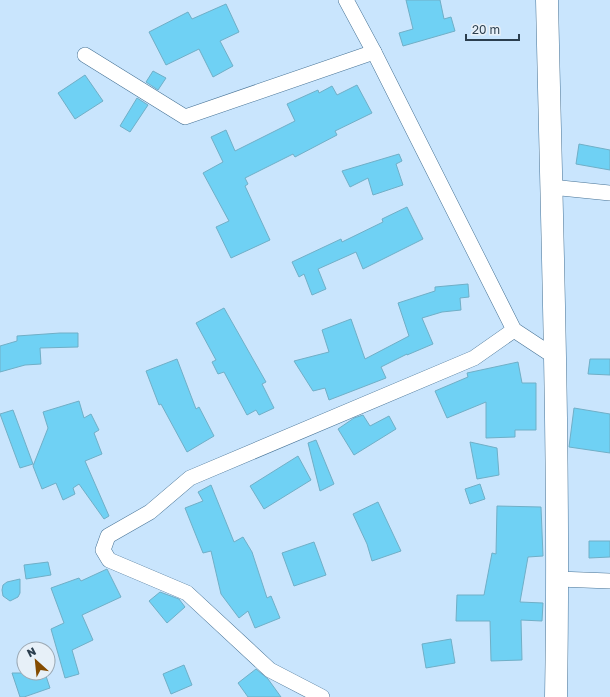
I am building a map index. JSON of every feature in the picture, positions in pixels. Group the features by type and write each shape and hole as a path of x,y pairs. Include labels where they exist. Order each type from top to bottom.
{"street":[{"path":"346,0 374,52 514,330 555,357"},
{"path":"547,0 555,357 558,579 556,697"},
{"path":"85,55 185,117 374,52"},
{"path":"551,187 610,192"},
{"path":"322,697 270,670 187,593 109,560 103,550 108,536 150,512 190,478 474,358 514,330"},
{"path":"558,579 610,581"}],"building":[{"path":"406,0 440,0 444,19 451,17 455,31 403,46 399,33 413,29"},
{"path":"226,4 239,32 220,41 233,66 213,77 199,49 166,65 149,32 188,12 192,19"},
{"path":"153,71 166,78 158,90 146,82"},
{"path":"85,75 103,101 75,119 58,93"},
{"path":"357,85 372,113 335,131 337,135 295,157 293,154 245,178 248,184 245,186 270,240 231,258 216,227 229,221 203,173 223,162 211,137 226,130 235,151 295,121 287,104 318,90 319,93 332,86 337,95"},
{"path":"137,98 148,105 130,132 120,126"},
{"path":"579,144 610,150 610,170 576,164"},
{"path":"399,154 402,161 396,164 403,185 373,195 368,178 350,187 342,171"},
{"path":"407,207 423,239 363,269 356,252 318,269 326,289 312,295 304,274 299,277 292,262 341,239 342,242 383,222 382,219"},
{"path":"468,284 469,297 460,298 461,310 442,312 422,318 433,344 407,354 381,367 386,378 329,400 325,388 313,391 294,361 329,352 322,330 351,319 365,359 409,336 398,303 435,291 435,287"},
{"path":"224,308 266,382 262,384 274,408 259,415 256,410 247,415 224,372 218,374 212,362 216,360 196,323"},
{"path":"78,333 78,347 40,348 41,364 25,365 0,372 0,346 17,341 17,336"},
{"path":"177,359 196,409 199,407 214,436 187,452 161,404 159,405 146,371"},
{"path":"590,359 610,359 610,375 588,374"},
{"path":"518,362 522,383 536,383 536,430 515,430 515,437 486,438 486,402 447,418 435,391 468,377 467,373"},
{"path":"79,401 84,418 91,414 99,430 94,433 102,454 85,461 109,516 104,519 79,484 73,488 75,494 63,500 56,483 42,489 33,466 48,428 43,412"},
{"path":"574,408 610,414 610,453 569,447"},
{"path":"13,410 33,464 20,468 0,414"},
{"path":"363,415 370,426 389,416 396,429 354,455 338,429 354,418"},
{"path":"316,440 334,484 320,491 308,443"},
{"path":"470,442 497,448 499,475 477,479"},
{"path":"298,456 311,480 264,509 250,486"},
{"path":"480,484 485,499 470,504 465,489"},
{"path":"211,485 234,542 243,537 252,552 267,598 271,596 280,618 255,628 248,611 239,618 221,594 211,551 203,553 185,508 203,501 198,492"},
{"path":"378,502 401,551 372,561 367,544 353,514"},
{"path":"497,506 541,507 543,556 528,557 520,602 543,603 542,621 521,620 522,660 491,661 490,621 456,621 457,595 484,595 492,553 496,554"},
{"path":"589,541 610,541 610,557 589,558"},
{"path":"314,542 326,575 294,586 282,553"},
{"path":"48,562 51,575 26,579 24,565"},
{"path":"107,569 121,597 82,615 93,640 72,650 79,674 65,678 56,646 56,641 54,641 51,629 64,623 51,588 79,578 81,581"},
{"path":"20,579 20,593 18,597 10,601 3,596 3,585 7,582"},
{"path":"160,592 179,599 185,607 167,623 149,601"},
{"path":"451,639 455,663 426,668 422,644"},
{"path":"184,665 192,685 171,694 163,674"},
{"path":"256,669 268,679 281,697 248,697 238,683"},
{"path":"12,673 16,673 16,681 48,681 50,688 20,697"}]}
